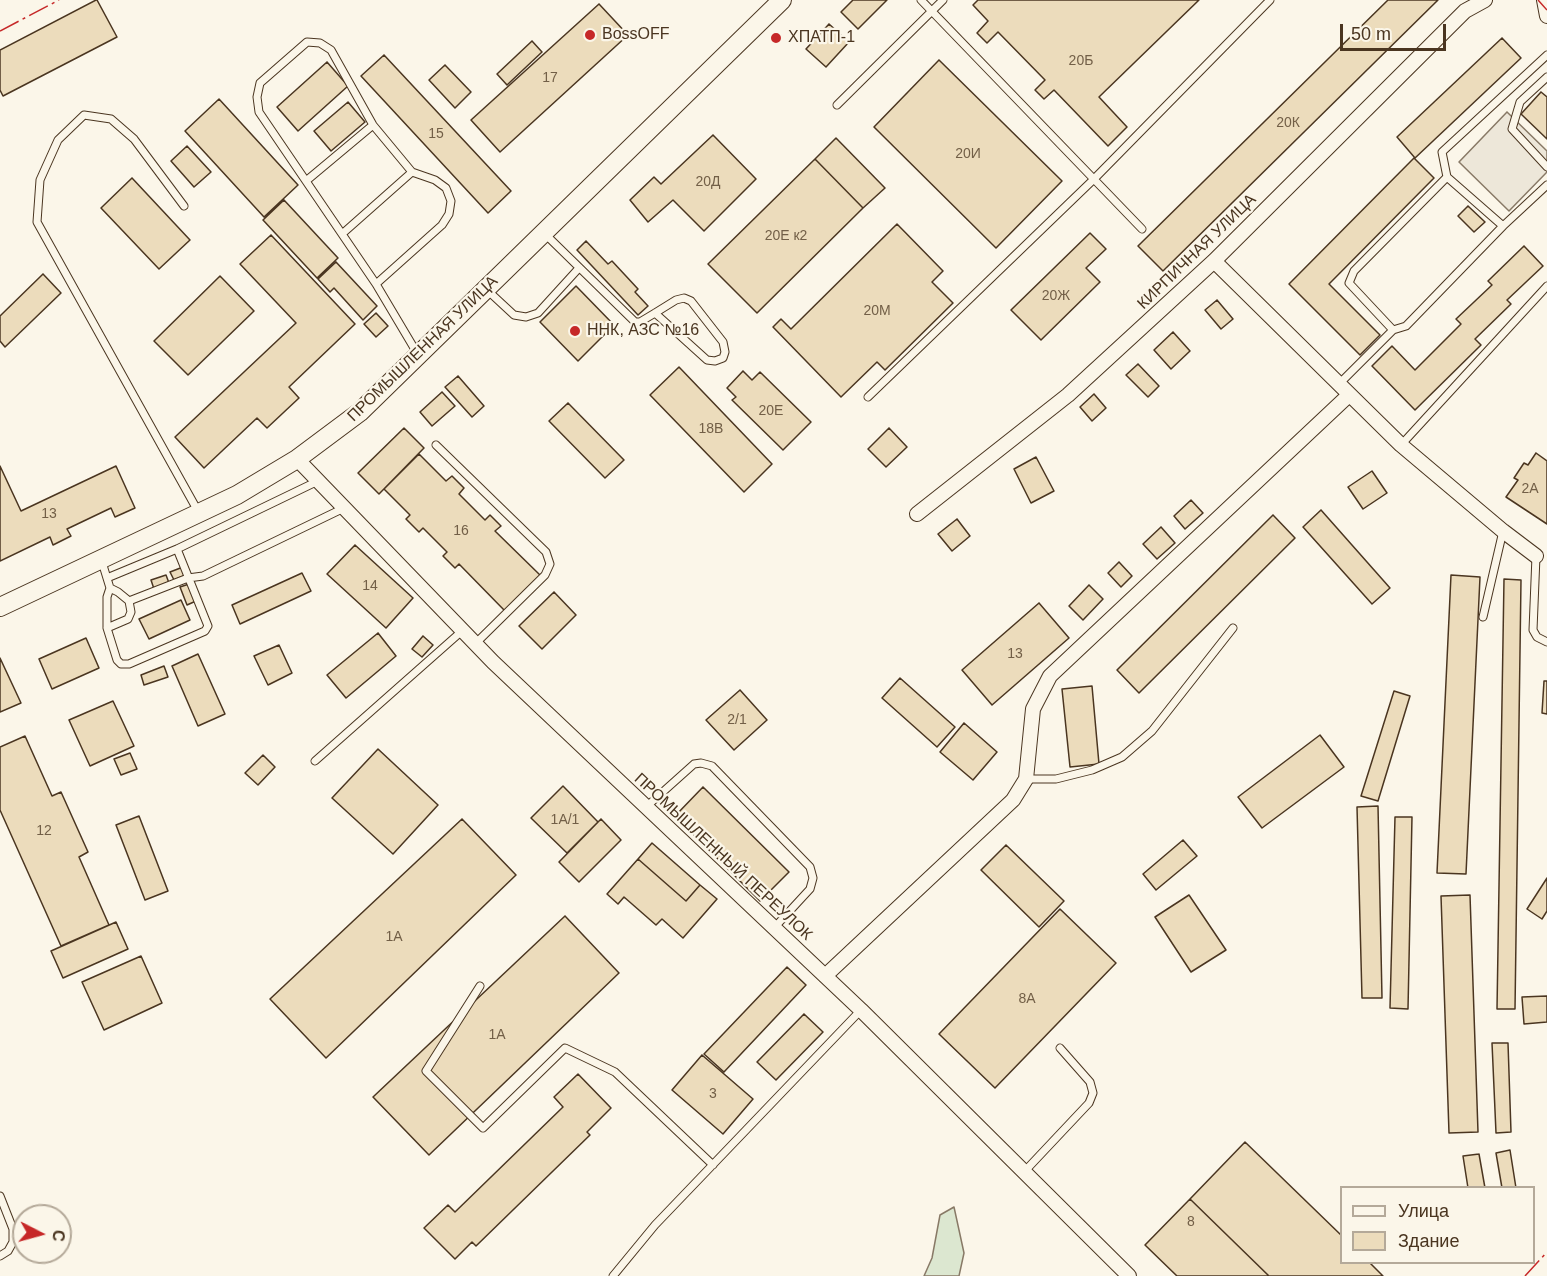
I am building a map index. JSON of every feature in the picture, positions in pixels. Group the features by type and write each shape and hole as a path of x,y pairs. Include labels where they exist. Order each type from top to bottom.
{"street":[{"name":"ПРОМЫШЛЕННАЯ УЛИЦА","path":"0,607 237,495 297,459 360,412 782,0"},
{"name":"КИРПИЧНАЯ УЛИЦА","path":"917,514 1068,395 1214,261 1465,11 1485,0"},
{"path":"1544,0 1547,16"},
{"path":"1214,261 1401,446 1536,556"},
{"path":"825,976 1013,800 1026,779 1033,709 1050,676 1349,395"},
{"name":"ПРОМЫШЛЕННЫЙ ПЕРЕУЛОК","path":"297,459 475,644 861,1010 1129,1276"}],"lane":[{"path":"921,0 1142,229"},
{"path":"837,105 943,0"},
{"path":"868,397 1094,178 1270,0"},
{"path":"376,284 442,225 449,214 451,201 446,188 435,180 412,172 373,125 331,50 320,43 307,42 260,83 257,97 260,112 376,284 418,356"},
{"path":"1503,226 1447,177 1442,152 1547,55"},
{"path":"1547,77 1520,102 1512,129 1547,167"},
{"path":"184,206 134,140 111,119 84,115 58,140 40,180 37,222 199,513"},
{"path":"306,181 373,125"},
{"path":"342,234 412,172"},
{"path":"1393,330 1349,283 1354,271 1447,177"},
{"path":"1338,385 1393,330 1406,326 1503,226 1547,185"},
{"path":"544,232 635,322 640,322 676,300 684,298 691,301 723,342 725,352 723,358 715,361 707,360 655,313"},
{"path":"486,289 514,315 526,317 537,313 579,268"},
{"path":"1401,446 1547,286"},
{"path":"436,445 546,552 550,564 545,575 475,644"},
{"path":"107,578 177,549 318,481"},
{"path":"129,601 188,578 203,576 344,508"},
{"path":"1483,617 1503,531"},
{"path":"101,559 110,588 106,603 107,628 117,660 121,664 129,664 205,631 208,626 177,549"},
{"path":"1536,556 1533,630 1537,637 1547,642"},
{"path":"107,628 128,619 131,612 129,601 110,588"},
{"path":"1026,779 1056,779 1092,770 1122,758 1152,731 1233,628"},
{"path":"315,761 462,631"},
{"path":"646,807 694,764 701,762 712,766 810,867 813,878 810,889 774,928"},
{"path":"480,986 426,1071 483,1128 565,1048 615,1072 713,1165"},
{"path":"613,1276 655,1225 861,1010"},
{"path":"1024,1172 1089,1103 1093,1094 1090,1082 1060,1048"},
{"path":"0,1196 13,1229 14,1242 8,1251 0,1256"}],"green space":[{"path":"954,1207 964,1253 959,1276 924,1276 932,1258 940,1215"}],"shaded area":[{"path":"1507,112 1547,151 1547,172 1509,211 1459,162"}],"building":[{"path":"96,0 117,37 3,96 0,90 0,50"},
{"path":"853,0 887,0 858,29 841,12"},
{"path":"978,0 1199,0 1099,97 1127,127 1108,146 1054,90 1044,99 1035,90 1045,80 998,32 987,43 977,33 988,21 973,5"},
{"path":"1388,0 1438,0 1163,271 1138,246"},
{"path":"599,4 628,35 500,152 471,120"},
{"path":"829,24 849,42 826,67 806,49"},
{"path":"1502,38 1521,58 1415,158 1397,137"},
{"path":"532,41 542,52 507,85 497,74"},
{"path":"384,55 511,191 488,213 361,76"},
{"path":"939,60 1062,181 996,248 874,127"},
{"path":"327,62 348,86 298,131 277,107"},
{"path":"445,65 471,92 455,108 429,80"},
{"path":"1541,92 1547,97 1547,139 1521,114"},
{"path":"219,99 298,185 264,217 185,131"},
{"path":"348,102 365,122 331,151 314,131"},
{"path":"713,135 756,179 704,231 673,200 648,222 630,200 654,177 661,184"},
{"path":"836,138 885,188 863,208 815,159"},
{"path":"187,146 211,172 194,187 171,161"},
{"path":"1414,158 1434,178 1329,284 1380,335 1360,355 1289,284"},
{"path":"815,159 863,208 757,313 708,264"},
{"path":"132,178 190,240 159,269 101,208"},
{"path":"284,200 338,258 317,278 263,220"},
{"path":"1468,206 1485,222 1474,232 1458,216"},
{"path":"897,224 943,271 932,282 953,303 885,370 877,362 841,397 773,327 781,319 791,329"},
{"path":"1090,233 1106,249 1086,268 1100,282 1041,340 1011,310"},
{"path":"271,235 355,324 289,387 299,398 267,428 257,418 204,468 175,437 296,323 240,264"},
{"path":"586,241 608,264 612,261 638,289 635,292 648,306 638,315 577,250"},
{"path":"1524,246 1543,266 1507,300 1511,304 1475,339 1481,345 1415,410 1372,366 1392,346 1415,370 1461,324 1456,319 1492,285 1488,281"},
{"path":"336,262 377,306 363,320 334,288 330,292 318,279"},
{"path":"43,274 61,293 5,347 0,341 0,316"},
{"path":"220,276 254,311 188,375 154,341"},
{"path":"576,286 614,325 578,361 540,322"},
{"path":"1217,300 1233,319 1221,329 1205,310"},
{"path":"376,313 388,326 376,337 364,324"},
{"path":"1173,332 1190,351 1171,369 1154,350"},
{"path":"1138,364 1159,386 1148,397 1126,375"},
{"path":"679,367 772,464 744,492 650,395"},
{"path":"743,371 752,380 760,372 811,422 783,450 732,400 736,397 727,388"},
{"path":"458,376 484,406 472,417 445,387"},
{"path":"442,392 455,406 432,426 420,412"},
{"path":"1094,394 1106,408 1092,421 1080,407"},
{"path":"568,403 624,460 605,478 549,421"},
{"path":"404,428 424,448 379,494 358,473"},
{"path":"889,428 907,447 886,467 868,449"},
{"path":"1536,453 1547,461 1547,524 1506,497 1518,480 1514,478 1524,463 1528,465"},
{"path":"419,454 446,481 452,476 464,488 459,494 485,520 490,515 501,526 495,531 541,576 505,611 459,564 455,568 443,556 447,552 423,528 419,532 406,519 410,515 384,489"},
{"path":"1036,457 1054,491 1031,503 1014,469"},
{"path":"0,466 21,511 116,466 135,508 115,517 111,508 67,529 71,536 53,545 50,537 0,561"},
{"path":"1372,471 1387,493 1363,509 1348,487"},
{"path":"1191,500 1203,513 1185,529 1174,516"},
{"path":"1321,510 1390,588 1372,604 1303,527"},
{"path":"1273,515 1295,538 1139,693 1117,670"},
{"path":"957,519 970,536 952,551 938,534"},
{"path":"1161,527 1175,543 1157,559 1143,544"},
{"path":"355,545 413,598 386,628 327,574"},
{"path":"1119,562 1132,576 1121,587 1108,573"},
{"path":"183,567 186,575 174,580 170,572"},
{"path":"302,573 311,591 240,624 232,605"},
{"path":"166,575 169,583 154,589 151,580"},
{"path":"1451,575 1480,577 1466,874 1437,873"},
{"path":"1504,579 1521,580 1515,1009 1497,1009"},
{"path":"189,584 196,601 187,605 180,587"},
{"path":"1089,585 1103,599 1083,620 1069,606"},
{"path":"554,592 576,615 542,649 519,626"},
{"path":"181,600 190,620 149,639 139,619"},
{"path":"1039,603 1069,638 992,705 962,670"},
{"path":"378,633 396,656 346,698 327,675"},
{"path":"423,636 433,645 422,657 412,649"},
{"path":"86,638 99,668 52,689 39,659"},
{"path":"279,645 292,673 268,685 254,656"},
{"path":"198,654 225,714 198,726 172,666"},
{"path":"0,658 21,703 0,712"},
{"path":"164,666 168,677 144,685 141,675"},
{"path":"900,678 955,727 937,747 882,698"},
{"path":"1544,681 1547,681 1547,714 1542,713"},
{"path":"1092,686 1099,764 1070,767 1062,689"},
{"path":"740,690 767,720 734,750 706,720"},
{"path":"1394,691 1410,696 1378,801 1361,796"},
{"path":"113,701 134,746 90,766 69,720"},
{"path":"964,723 997,752 973,780 940,752"},
{"path":"1320,735 1344,767 1262,828 1238,797"},
{"path":"25,736 52,796 61,792 88,852 79,857 109,925 61,946 0,810 0,747"},
{"path":"378,749 438,805 393,854 332,798"},
{"path":"130,753 137,769 121,775 114,759"},
{"path":"263,755 275,767 258,785 245,773"},
{"path":"563,786 598,822 567,853 531,818"},
{"path":"703,787 789,872 760,901 675,816"},
{"path":"1378,806 1382,998 1362,998 1357,807"},
{"path":"139,816 168,891 145,900 116,825"},
{"path":"1395,817 1412,817 1408,1009 1390,1008"},
{"path":"462,819 516,875 326,1058 270,999"},
{"path":"601,819 621,840 579,882 559,862"},
{"path":"1183,840 1197,856 1156,890 1143,874"},
{"path":"652,843 700,885 686,901 638,859"},
{"path":"1006,845 1064,901 1039,927 981,870"},
{"path":"638,859 686,901 700,885 717,899 683,938 662,919 656,925 624,897 618,904 607,894"},
{"path":"1547,878 1547,911 1542,919 1527,909"},
{"path":"1189,895 1226,950 1191,972 1155,917"},
{"path":"1470,895 1478,1132 1449,1133 1441,896"},
{"path":"1060,909 1116,963 995,1088 939,1034"},
{"path":"565,916 619,973 429,1155 373,1097"},
{"path":"116,922 128,949 63,978 51,951"},
{"path":"141,956 162,1003 104,1030 82,982"},
{"path":"787,967 806,985 724,1072 704,1054"},
{"path":"1547,996 1547,1022 1524,1024 1522,997"},
{"path":"804,1014 823,1032 776,1080 757,1062"},
{"path":"1492,1043 1508,1043 1511,1132 1496,1133"},
{"path":"702,1055 753,1099 723,1134 672,1090"},
{"path":"578,1074 611,1108 587,1132 590,1135 476,1246 472,1242 455,1259 424,1228 448,1205 455,1212 563,1107 554,1097"},
{"path":"1245,1142 1340,1234 1340,1264 1371,1264 1383,1276 1269,1276 1190,1199"},
{"path":"1510,1150 1516,1186 1502,1186 1496,1153"},
{"path":"1479,1154 1485,1186 1468,1186 1463,1156"},
{"path":"1190,1199 1269,1276 1177,1276 1145,1245"}],"power":[{"path":"0,31 59,0"},
{"path":"1538,0 1547,10"},
{"path":"1525,1276 1547,1252"}],"place":[{"name":"BossOFF","path":"590,35"},
{"name":"ХПАТП-1","path":"776,38"},
{"name":"ННК, АЗС №16","path":"575,331"}]}
